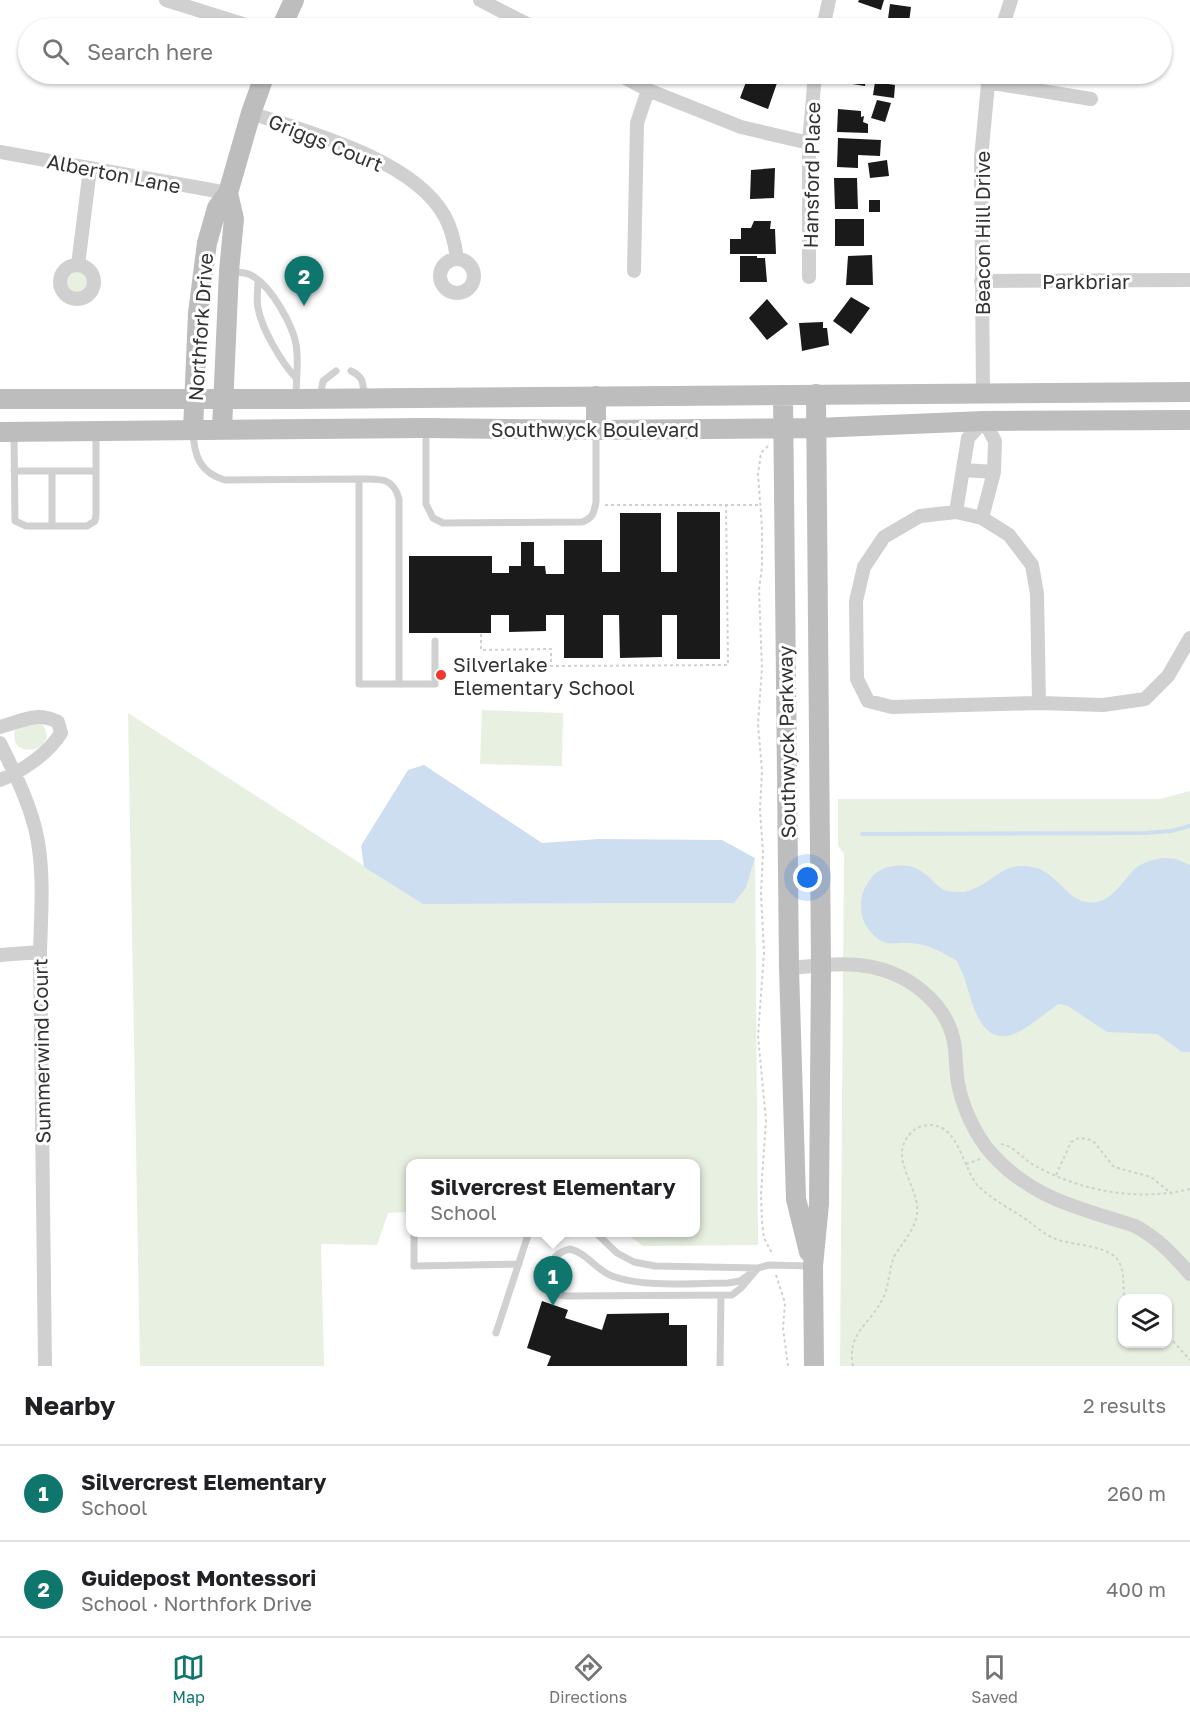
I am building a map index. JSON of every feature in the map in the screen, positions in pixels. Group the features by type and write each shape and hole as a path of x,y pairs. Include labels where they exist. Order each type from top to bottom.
{"street":[{"path":"166,0 224,18"},
{"path":"286,18 294,0"},
{"path":"480,0 515,18"},
{"path":"825,18 829,0"},
{"path":"1005,18 1011,0"},
{"name":"Northfork Drive","path":"193,430 198,313 207,243 217,208 228,193 261,84"},
{"path":"637,84 741,127 809,143"},
{"name":"Hansford Place","path":"809,277 809,143 814,84"},
{"name":"Beacon Hill Drive","path":"983,393 981,158 987,84"},
{"path":"1017,84 1091,99"},
{"path":"634,272 637,123 648,90"},
{"name":"Griggs Court","path":"251,113 348,147 413,181 430,196 444,214 454,236 457,259"},
{"name":"Alberton Lane","path":"0,152 228,193"},
{"path":"78,265 90,169"},
{"name":"Northfork Drive","path":"222,429 229,271 234,219 228,193"},
{"name":"Parkbriar","path":"981,281 1190,280"},
{"name":"Southwyck Boulevard","path":"0,399 320,399 1190,392"},
{"path":"982,518 994,472 995,441 984,421 983,393"},
{"name":"Southwyck Parkway","path":"814,1366 813,1266 819,1204 821,966 816,394"},
{"name":"Southwyck Parkway","path":"783,395 789,968 796,1199 813,1266"},
{"path":"596,396 596,430"},
{"path":"426,398 426,428"},
{"name":"Southwyck Boulevard","path":"7,432 222,429 816,428 984,421 1190,420"},
{"path":"956,512 968,438 984,421"},
{"path":"964,470 994,472"},
{"path":"1039,703 1037,594 1032,565 1009,535 982,518 956,512 920,516 884,537 864,567 856,602 857,679 868,701 892,707 1039,703 1103,705 1145,699 1168,676 1190,638"},
{"path":"785,697 818,697"},
{"path":"0,727 32,717 46,716 58,722 61,733 54,745 15,774 0,780"},
{"name":"Summerwind Court","path":"0,742 15,774 38,841 43,888 39,952 45,1366"},
{"path":"0,955 39,952"},
{"path":"789,968 864,965 885,970 921,990 937,1005 948,1022 954,1042 959,1086 976,1131 989,1151 1022,1182 1040,1193 1148,1232 1157,1238 1190,1274"}],"lane":[{"path":"229,271 247,273 273,295 293,334 297,355 296,399"},
{"path":"258,280 257,302 260,316 283,364 296,378"},
{"path":"320,399 323,381 336,371"},
{"path":"351,371 358,374 363,382 364,398"},
{"path":"426,428 426,504 433,518 443,523 582,522 590,519 595,513 596,505 596,430"},
{"path":"193,430 194,448 202,466 212,477 225,480 385,480 392,484 399,499 399,684"},
{"path":"7,432 14,471 15,521 26,526 87,526 95,521 96,431"},
{"path":"14,471 96,471"},
{"path":"52,471 52,526"},
{"path":"359,479 359,684 435,684 435,641"},
{"path":"414,1237 414,1266 519,1264"},
{"path":"496,1333 529,1237"},
{"path":"599,1237 617,1253 634,1262 655,1266 758,1268 813,1266"},
{"path":"570,1249 578,1251 609,1275 624,1281 728,1283 740,1281 758,1268 732,1295 566,1296 559,1295 552,1285 549,1268 556,1256 570,1249"},
{"path":"720,1366 721,1296"}],"path":[{"path":"783,428 761,453 758,474 762,558 759,590 762,668 758,724 762,770 761,918 764,953 758,1036 766,1120 761,1194 764,1238 774,1256 776,1278 785,1303 783,1328 788,1366"},
{"path":"596,505 761,505"},
{"path":"481,634 481,650 551,649 551,666 728,665 726,505"},
{"path":"853,1366 852,1348 855,1336 883,1299 892,1263 914,1226 917,1214 901,1156 902,1147 908,1136 922,1126 937,1126 948,1133 979,1187 1053,1238 1109,1252 1118,1260 1123,1272 1124,1294"},
{"path":"1056,1175 1071,1142 1079,1138 1088,1139 1094,1142 1114,1167 1151,1178 1172,1194"},
{"path":"996,1145 1007,1145 1031,1164 1082,1187 1112,1192 1172,1194 1190,1189"},
{"path":"966,1164 981,1159"},
{"path":"1172,1340 1190,1360"}],"green space":[{"path":"81,271 92,276 97,287 92,298 81,303 70,298 65,287 70,276"},
{"path":"482,710 563,713 562,766 480,764"},
{"path":"128,713 423,904 734,903 746,888 755,858 758,1245 643,1246 631,1237 700,1237 700,1159 406,1159 406,1212 388,1213 377,1245 321,1244 324,1366 140,1366"},
{"path":"40,722 46,732 46,740 41,746 25,749 18,746 14,739 16,727"},
{"path":"1190,791 1190,1366 840,1366 844,854 838,846 838,799 1160,799"}],"water":[{"path":"424,765 542,843 599,839 722,840 755,858 746,888 734,903 423,904 364,867 361,846 408,770"},
{"path":"1162,858 1176,859 1190,865 1190,1052 1182,1052 1157,1034 1107,1032 1068,1006 1059,1004 1016,1033 1004,1036 995,1035 987,1030 976,1013 957,961 924,945 881,941 873,935 862,916 863,891 876,873 888,867 909,866 924,873 942,889 964,892 980,886 1008,869 1025,866 1044,871 1078,899 1095,902 1109,896 1139,866"}],"building":[{"path":"859,0 884,0 881,10 858,2"},
{"path":"890,4 911,7 910,18 888,18"},
{"path":"745,84 777,84 768,109 740,98"},
{"path":"875,84 895,85 894,98 873,95"},
{"path":"877,100 891,103 885,122 871,118"},
{"path":"838,109 861,111 861,117 864,116 863,122 868,124 868,133 837,132"},
{"path":"838,138 881,140 880,156 858,155 858,168 837,167"},
{"path":"887,160 889,176 870,178 868,163"},
{"path":"775,168 774,198 750,199 751,170"},
{"path":"834,178 857,178 858,209 835,209"},
{"path":"869,200 880,200 880,212 869,212"},
{"path":"835,219 864,219 864,246 835,246"},
{"path":"754,221 771,221 770,229 775,229 776,254 730,254 730,239 741,239 741,228 751,228"},
{"path":"872,255 873,285 846,285 848,256"},
{"path":"740,256 765,258 767,282 740,282"},
{"path":"851,297 870,308 851,334 833,321"},
{"path":"767,299 788,324 767,340 749,318"},
{"path":"823,322 823,328 827,328 829,345 802,351 799,323"},
{"name":"Silverlake Elementary School","path":"677,512 720,512 720,659 677,659 677,615 662,615 662,657 620,658 619,615 603,615 603,658 564,658 564,615 546,615 546,631 509,632 509,615 491,615 491,633 409,633 409,556 492,556 492,573 509,573 509,566 521,566 521,542 534,542 534,566 545,566 546,574 564,574 564,540 602,540 602,572 620,572 620,513 661,513 661,572 677,572"},
{"path":"542,1301 568,1310 565,1318 602,1330 607,1314 669,1313 669,1325 687,1325 687,1366 547,1366 551,1356 527,1348"}],"waterway":[{"path":"862,834 1145,833 1171,831 1190,826"}],"place":[{"name":"Guidepost Montessori","path":"304,306"},
{"name":"Silverlake Elementary School","path":"441,675"},
{"name":"Silvercrest Elementary","path":"553,1306"}]}
